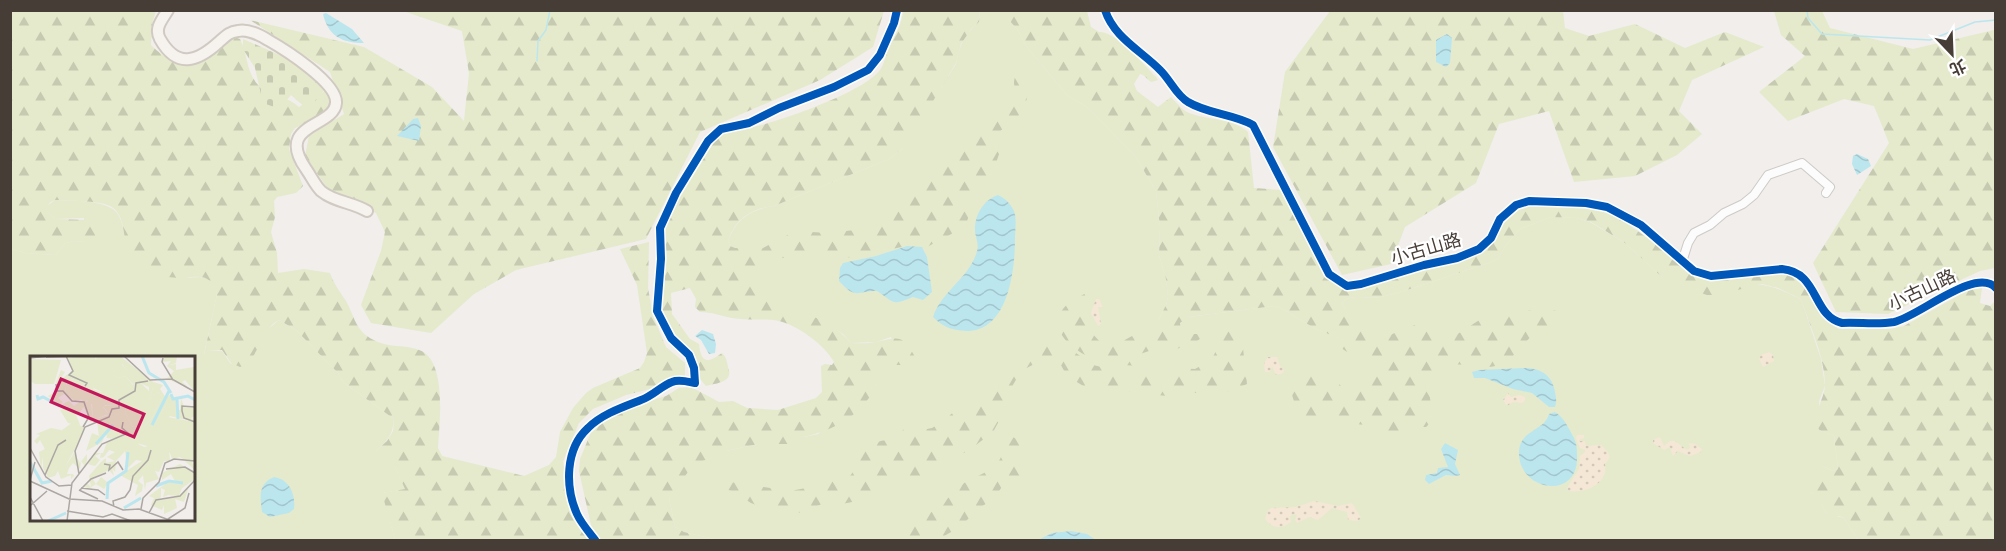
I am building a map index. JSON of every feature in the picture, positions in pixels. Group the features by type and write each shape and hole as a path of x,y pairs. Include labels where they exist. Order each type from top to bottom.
{"street":[{"path":"168,10 158,25 158,33 175,57 183,59 195,57 208,50 227,33 240,30 267,39 328,85 335,95 334,110 328,116 307,127 298,138 298,158 320,189 330,197 367,211"},
{"path":"595,540 577,514 570,486 570,463 578,442 588,428 604,417 653,395 674,381 695,383 694,368 689,355 671,338 657,311 662,259 660,228 676,193 708,141 721,129 749,123 868,70 880,56 897,10"},
{"name":"小古山路","path":"1105,10 1112,26 1120,36 1160,70 1186,101 1207,111 1244,120 1253,125 1329,274 1347,286 1457,258 1479,249 1491,238 1500,219 1516,205 1529,201 1586,203 1607,207 1641,225 1694,271 1711,276 1792,270 1797,272 1813,289 1827,314 1842,323 1896,322 1965,286 1989,282 1995,288"},
{"path":"1682,262 1688,243 1694,234 1710,225 1724,213 1743,204 1754,195 1768,175 1802,163 1830,188 1826,193"}],"green space":[{"path":"1001,10 1017,29 1026,46 1067,95 1088,108 1135,156 1156,191 1160,227 1159,255 1166,279 1168,297 1158,321 1160,345 1166,348 1176,348 1200,334 1181,334 1180,324 1188,317 1274,306 1314,328 1344,340 1362,322 1351,322 1342,303 1345,300 1355,297 1381,297 1489,263 1498,259 1506,245 1520,229 1551,217 1576,218 1590,222 1625,243 1663,278 1765,285 1801,299 1821,359 1825,386 1819,401 1820,431 1834,436 1838,469 1833,471 1823,466 1811,492 1817,495 1826,513 1844,518 1858,540 718,540 684,532 675,527 669,498 682,477 699,461 726,451 758,444 797,444 804,437 818,434 876,385 878,369 882,365 903,365 891,337 876,342 851,343 843,334 820,320 768,301 760,293 755,283 755,273 730,246 728,241 731,233 745,216 751,213 774,206 889,159 901,150 956,64 963,40 979,22 980,11"},
{"path":"11,11 156,11 152,24 151,45 168,58 188,59 234,37 240,39 250,73 258,85 268,93 299,107 328,89 332,109 295,128 291,134 289,149 303,186 296,193 277,197 274,201 275,217 271,232 277,253 278,273 304,269 330,273 363,333 381,343 412,348 428,356 438,379 440,410 438,448 442,456 524,476 549,465 556,457 560,432 573,408 586,393 640,368 644,362 647,353 637,285 620,249 649,242 648,288 653,316 666,347 685,363 685,376 666,380 654,388 626,395 593,409 579,423 563,461 567,487 592,540 395,540 382,493 405,489 395,467 378,462 376,451 387,441 393,431 394,419 343,382 338,373 296,330 279,320 267,331 252,358 240,367 231,363 222,350 208,351 204,355 217,294 212,283 202,277 158,276 144,273 135,267 127,250 121,220 117,212 104,204 55,200 47,207 47,211 55,219 90,220 95,229 95,239 65,243 56,255 26,253 11,249"},
{"path":"403,11 884,11 873,47 820,80 700,132 646,239 516,270 474,294 431,333 371,323 361,305 381,251 385,232 376,213 328,189 305,156 309,136 344,114 330,72 250,20 364,47 432,87 464,121 469,73 462,31"},
{"path":"903,11 980,11 979,22 961,44 956,63 909,141 889,159 774,206 751,212 735,226 728,241 730,246 735,248 763,248 795,231 828,233 855,230 886,219 904,206 939,173 970,131 992,115 1013,106 1016,99 1014,81 1015,77 1020,75 1028,82 1025,105 1018,117 999,132 992,141 1002,145 995,166 995,181 992,186 976,196 967,221 955,232 927,247 912,245 846,258 818,252 788,258 773,258 764,262 755,273 758,286 770,302 821,320 838,330 851,343 902,340 914,355 913,360 903,365 882,365 869,397 854,414 836,426 804,437 797,444 758,444 726,451 722,455 699,462 688,472 669,498 675,527 684,532 718,540 599,540 591,525 579,471 580,459 591,432 607,419 633,406 666,396 679,388 691,387 719,402 733,401 747,408 778,410 816,398 822,392 821,366 832,365 834,362 824,349 802,331 779,321 738,319 700,312 695,307 696,299 690,288 671,293 672,314 690,339 699,344 703,358 709,360 722,353 726,359 729,372 727,379 706,386 695,373 686,350 661,314 656,239 662,215 718,137 728,132 762,125 807,110 858,87 880,70 900,24"},
{"path":"1001,11 1087,11 1091,27 1121,42 1156,77 1158,80 1151,82 1140,74 1134,84 1137,91 1158,107 1171,97 1189,113 1242,127 1248,132 1254,188 1282,190 1331,280 1344,288 1357,288 1480,252 1492,243 1513,212 1524,205 1532,204 1580,207 1607,213 1633,228 1660,249 1675,254 1696,268 1717,272 1786,271 1805,283 1827,321 1839,329 1890,329 1904,326 1970,289 1982,288 1980,303 1990,306 1995,301 1995,540 1858,540 1844,518 1826,513 1817,496 1809,488 1818,469 1823,466 1833,471 1838,469 1834,436 1818,428 1818,411 1825,386 1824,375 1820,353 1801,299 1778,288 1762,284 1717,295 1707,295 1692,290 1663,278 1625,243 1591,222 1576,218 1551,217 1520,229 1506,245 1498,259 1489,263 1381,297 1355,297 1345,300 1342,303 1351,321 1362,322 1373,329 1364,347 1352,355 1341,348 1343,340 1314,328 1274,306 1188,317 1180,323 1181,334 1200,334 1201,338 1183,347 1163,348 1154,336 1168,297 1166,279 1159,255 1160,227 1156,191 1135,156 1088,108 1067,95 1026,46 1017,29"},
{"path":"1330,11 1563,11 1565,28 1589,36 1635,24 1685,48 1725,32 1764,47 1692,80 1679,111 1702,134 1677,155 1635,176 1574,182 1549,111 1499,124 1476,183 1405,227 1391,264 1342,275 1273,147 1285,72"},
{"path":"1774,11 1822,11 1830,28 1913,49 1995,31 1995,268 1980,271 1888,314 1836,312 1813,263 1889,143 1874,106 1844,99 1788,121 1759,92 1805,56 1781,35"},
{"path":"243,39 291,60 325,89 308,110 291,95 280,109 263,103 255,68 243,49"},
{"path":"55,200 90,202 108,206 119,216 130,257 184,278 206,278 215,284 217,294 204,354 208,351 222,351 231,364 261,340 267,330 279,320 296,330 338,373 343,382 394,419 389,437 376,451 395,467 406,489 383,493 395,540 11,540 11,249 26,253 56,255 65,243 85,242 84,218 55,219 47,211 47,206"},
{"path":"1086,293 1090,296 1085,308 1085,321 1088,329 1103,345 1114,346 1132,336 1146,340 1150,347 1149,351 1134,356 1132,361 1141,366 1103,363 1068,343 1058,327 1058,318 1070,302"},
{"path":"1544,308 1565,313 1564,327 1550,326 1539,330 1510,358 1495,366 1457,364 1437,371 1430,388 1433,420 1426,427 1418,427 1400,438 1387,435 1375,426 1299,418 1290,388 1292,382 1310,375 1339,384 1347,391 1354,391 1365,378 1375,344 1385,337 1417,324 1428,325 1450,335 1456,335 1481,319"},
{"path":"1232,328 1237,330 1242,339 1247,384 1225,393 1218,387 1203,392 1167,396 1085,387 1067,376 1057,358 1040,361 1021,371 1010,390 1004,412 993,432 972,448 924,477 894,482 868,497 852,502 837,505 822,504 793,515 767,509 751,503 732,491 705,484 719,477 724,481 790,491 806,488 817,481 850,476 853,472 849,459 851,457 859,456 869,445 896,437 903,430 904,424 909,422 927,429 932,428 951,414 981,399 991,390 1006,368 1043,344 1053,343 1066,346 1093,365 1123,372 1143,370 1160,374 1177,368 1195,369 1212,359 1225,332"},
{"path":"1005,434 1020,440 1020,445 1013,458 1027,463 1026,474 1022,479 1003,485 994,499 979,508 960,527 937,540 884,540 896,535 917,519 942,507 964,483 998,463 1007,445 998,442 999,436"}],"sand":[{"path":"1096,299 1099,299 1103,307 1098,307 1101,324 1098,326 1091,313"},
{"path":"1769,352 1773,355 1774,361 1763,367 1759,359 1761,355"},
{"path":"1268,357 1277,357 1284,370 1283,373 1276,375 1272,366 1270,372 1265,372 1264,363"},
{"path":"1508,393 1511,397 1520,395 1526,398 1523,403 1513,402 1507,406 1503,400"},
{"path":"1577,435 1584,435 1580,441 1585,441 1586,446 1601,445 1610,458 1605,464 1605,471 1600,482 1589,489 1569,491 1567,488 1579,469 1580,456 1585,452 1580,448"},
{"path":"1660,437 1664,446 1670,441 1675,441 1687,450 1690,448 1689,443 1702,449 1701,452 1690,456 1678,451 1673,456 1670,447 1664,450 1653,443 1653,440"},
{"path":"1314,501 1338,506 1352,503 1361,518 1358,521 1348,520 1347,512 1332,508 1318,520 1309,517 1297,523 1295,520 1297,515 1294,514 1290,516 1291,522 1281,527 1271,525 1265,519 1271,508 1296,507"}],"water":[{"path":"326,13 352,29 364,43 349,42 337,37 325,22 323,14"},
{"path":"1447,34 1452,38 1450,63 1446,67 1436,62 1436,40"},
{"path":"418,118 421,126 419,141 397,136 413,119"},
{"path":"1857,154 1868,159 1871,166 1857,175 1852,164 1853,156"},
{"path":"998,195 1009,203 1015,217 1015,252 1011,282 1000,311 991,322 980,329 956,330 933,317 943,299 968,269 978,249 975,226 980,209"},
{"path":"907,246 922,247 927,257 932,292 923,300 913,297 894,302 877,291 853,293 839,281 840,268 843,263"},
{"path":"702,330 713,334 716,344 715,353 709,354 701,340 695,336"},
{"path":"1535,369 1548,376 1555,392 1555,407 1549,407 1532,393 1513,389 1485,378 1474,378 1472,372 1479,370"},
{"path":"1555,412 1564,420 1574,438 1577,456 1575,470 1569,480 1559,485 1548,486 1537,483 1528,476 1521,466 1519,452 1523,439 1542,424 1549,414"},
{"path":"1445,443 1458,450 1455,464 1460,475 1446,475 1429,484 1425,480 1426,475 1437,473 1438,468 1448,467 1441,449"},
{"path":"274,477 284,481 290,488 294,498 294,509 289,513 270,517 262,512 261,491 265,483"},
{"path":"1071,531 1087,534 1096,540 1038,540 1052,533"}],"waterway":[{"path":"537,61 538,41 546,30 550,10"},
{"path":"1807,10 1808,18 1822,34 1930,40 1975,22 1996,20"}],"cycle path":[{"path":"595,540 579,517 570,492 571,457 580,437 588,428 613,411 645,398 668,384 675,381 695,383 694,368 689,355 671,338 657,311 661,259 660,228 676,193 708,141 721,129 749,123 868,70 880,55 897,10"},
{"path":"1105,10 1115,29 1161,71 1184,99 1196,106 1253,125 1329,274 1347,286 1457,258 1479,249 1491,238 1500,219 1516,205 1529,201 1586,203 1607,207 1641,225 1694,271 1711,276 1782,269 1794,272 1803,278 1825,312 1832,319 1842,323 1894,322 1975,283 1987,283 1996,288"}]}
